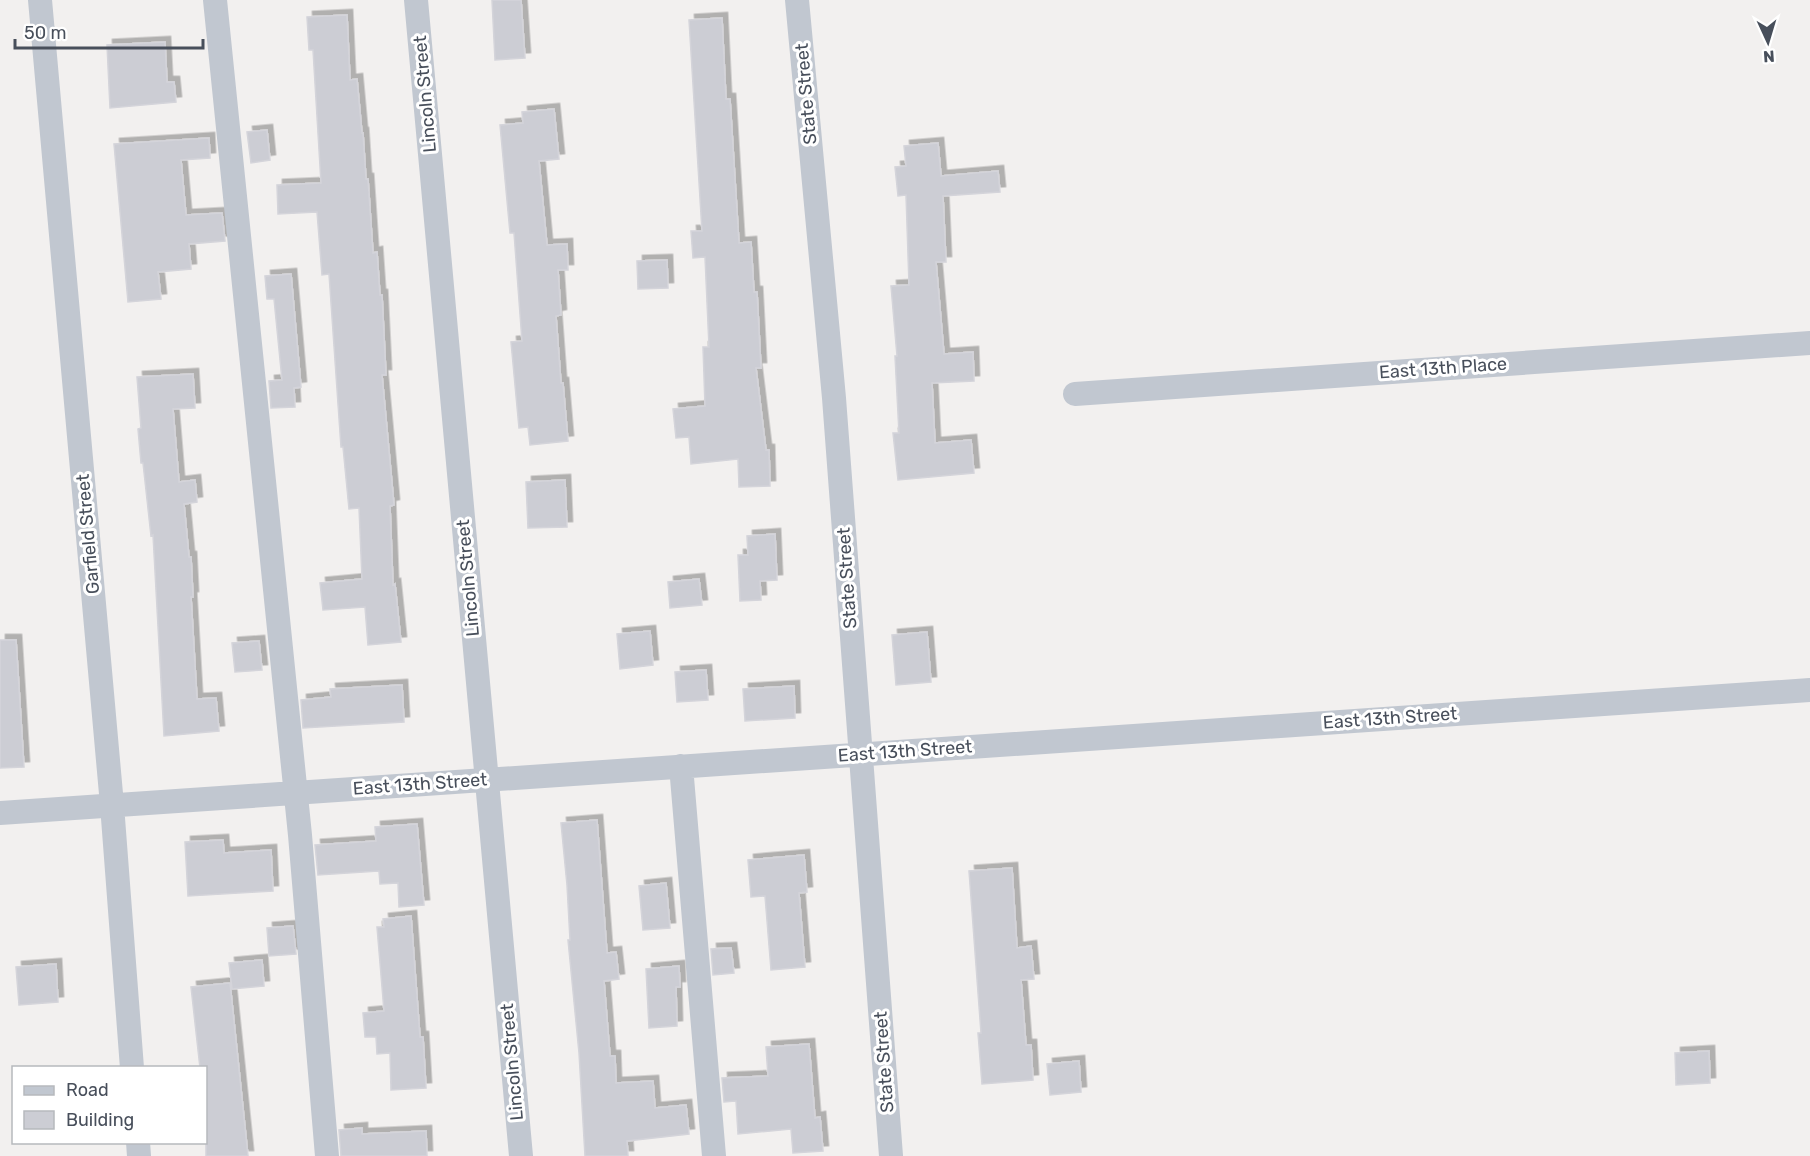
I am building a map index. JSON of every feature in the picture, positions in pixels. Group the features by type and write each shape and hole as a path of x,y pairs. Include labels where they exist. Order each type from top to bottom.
{"street":[{"name":"Garfield Street","path":"40,0 112,805 132,1066"},
{"path":"215,0 295,793 327,1156"},
{"name":"Lincoln Street","path":"416,0 521,1156"},
{"name":"State Street","path":"797,0 834,398 891,1156"},
{"name":"East 13th Place","path":"1075,394 1810,342"},
{"name":"East 13th Street","path":"0,813 1810,690"},
{"path":"681,766 714,1156"}],"building":[{"path":"492,0 521,0 525,58 495,60"},
{"path":"347,15 350,80 357,79 373,253 377,252 380,295 382,295 386,375 382,375 394,505 390,506 393,585 395,584 401,642 368,645 365,607 323,610 320,583 362,579 359,508 349,509 343,447 341,447 329,274 322,275 317,212 278,214 277,185 321,183 313,50 309,50 307,17"},
{"path":"722,18 726,99 730,99 739,243 751,242 754,292 757,292 761,368 756,368 766,450 769,450 770,486 739,487 738,459 691,464 689,437 676,438 673,409 705,406 703,347 709,347 705,257 693,258 691,231 702,231 689,20"},
{"path":"165,42 167,82 174,82 176,102 110,108 107,45"},
{"path":"554,109 559,159 539,161 547,245 567,244 568,270 558,270 561,315 556,316 568,441 530,445 528,427 519,428 511,342 522,341 514,233 510,233 500,125 523,123 522,112"},
{"path":"267,130 270,160 251,163 247,132"},
{"path":"209,138 210,158 181,160 186,215 222,213 225,241 189,244 191,269 158,272 161,299 128,302 114,144"},
{"path":"938,143 941,176 998,171 1000,192 943,196 946,262 936,262 944,354 973,352 974,381 932,383 935,443 971,440 974,473 898,480 893,433 899,433 895,356 897,356 891,286 909,285 906,195 898,196 895,167 906,166 904,146"},
{"path":"667,260 668,288 638,289 637,261"},
{"path":"291,274 301,387 294,388 295,407 271,408 269,381 282,380 274,299 267,299 265,276"},
{"path":"193,374 195,408 173,409 179,482 195,480 197,502 184,504 189,557 191,557 197,699 216,698 219,731 164,736 153,535 151,536 143,463 141,463 137,377"},
{"path":"565,480 567,527 528,528 526,482"},
{"path":"775,534 777,580 760,581 761,600 740,601 738,555 748,555 747,536"},
{"path":"699,579 702,605 670,608 668,582"},
{"path":"650,631 653,665 620,669 617,634"},
{"path":"927,632 931,682 896,685 892,635"},
{"path":"0,640 16,640 24,767 0,768"},
{"path":"259,641 262,670 235,672 232,643"},
{"path":"706,670 708,700 677,702 675,672"},
{"path":"402,685 404,722 303,728 301,700 331,697 330,689"},
{"path":"794,686 795,718 745,721 743,689"},
{"path":"597,820 607,953 616,952 619,979 604,981 610,1056 615,1056 616,1083 653,1081 655,1108 686,1105 689,1134 627,1141 628,1156 585,1156 561,823"},
{"path":"417,824 424,905 399,907 398,883 380,884 379,871 318,875 315,845 376,841 375,827"},
{"path":"223,840 224,853 271,850 273,891 188,896 185,842"},
{"path":"804,855 807,892 799,893 805,967 771,970 765,896 751,897 748,860"},
{"path":"1012,868 1017,948 1031,946 1034,979 1021,980 1026,1045 1031,1045 1033,1080 982,1084 978,1033 981,1033 969,871"},
{"path":"666,883 670,928 643,930 639,886"},
{"path":"411,916 426,1088 391,1090 390,1053 377,1054 376,1037 365,1037 363,1013 384,1011 377,927 384,927 383,919"},
{"path":"293,926 296,954 269,956 267,928"},
{"path":"731,948 734,973 713,975 711,949"},
{"path":"262,960 264,986 232,989 229,963"},
{"path":"56,964 58,1002 19,1005 16,967"},
{"path":"679,966 680,987 676,987 677,1026 649,1028 646,969"},
{"path":"230,983 248,1156 206,1156 207,1066 200,1066 191,987"},
{"path":"809,1044 815,1118 820,1117 823,1151 793,1153 791,1129 738,1134 736,1101 724,1102 722,1078 768,1076 766,1047"},
{"path":"1709,1051 1710,1083 1676,1085 1675,1053"},
{"path":"1079,1061 1081,1092 1050,1095 1047,1064"},
{"path":"362,1128 362,1134 426,1131 427,1156 341,1156 339,1130"}]}
